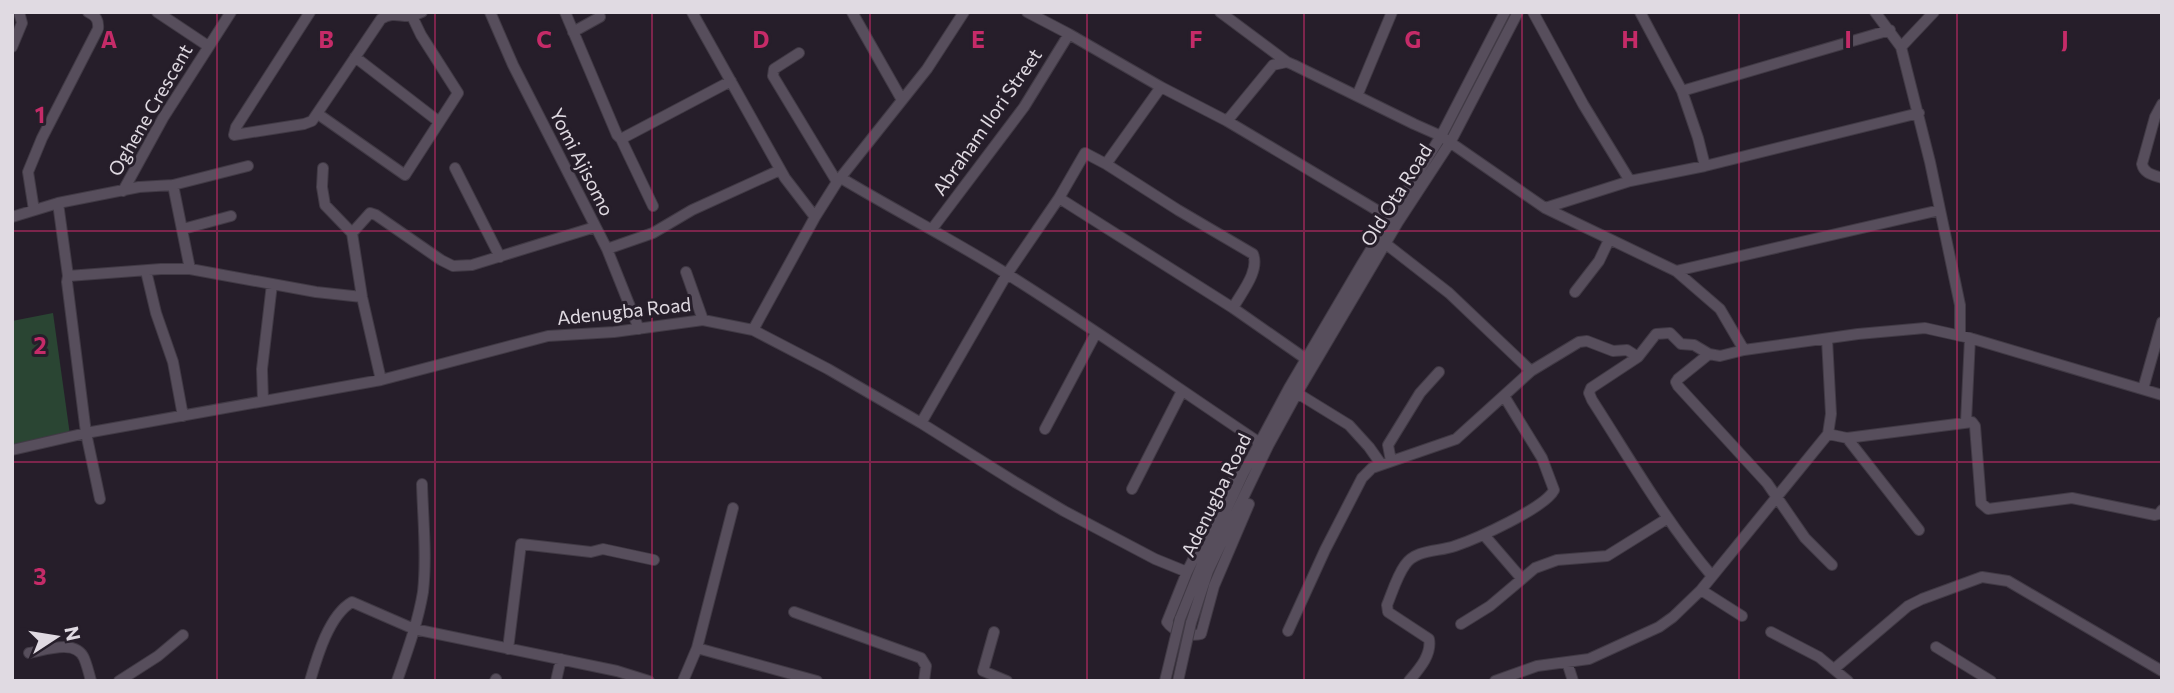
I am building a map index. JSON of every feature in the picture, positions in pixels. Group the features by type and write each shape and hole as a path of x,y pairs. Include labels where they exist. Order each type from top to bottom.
{"street":[{"path":"12,47 22,23 19,12"},
{"path":"34,210 28,172 42,138 98,29 99,22 88,12"},
{"path":"158,12 208,47"},
{"name":"Oghene Crescent","path":"122,191 163,118 231,12"},
{"path":"310,12 236,127 234,135 312,121 381,19 394,14 415,14 421,35 458,93 405,175 318,114"},
{"name":"Yomi Ajisomo","path":"489,12 513,65 607,249 639,329"},
{"path":"565,12 617,135 653,206"},
{"path":"692,12 780,170 815,217"},
{"path":"852,12 902,100"},
{"path":"754,330 815,217 839,180 927,69 964,12"},
{"path":"1027,12 1227,121 1390,218"},
{"path":"1220,12 1287,62 1446,138 1545,208 1676,271 1720,309 1744,350"},
{"path":"1357,96 1392,12"},
{"name":"Old Ota Road","path":"1293,391 1306,359 1390,218 1446,138 1505,12"},
{"name":"Old Ota Road","path":"1293,391 1386,244 1518,12"},
{"path":"1533,12 1583,104 1630,181"},
{"path":"1640,12 1682,91 1706,166"},
{"path":"1875,12 1891,30 1901,47 1919,113 1965,337 1966,422"},
{"path":"1901,47 1934,12"},
{"path":"573,32 600,17"},
{"path":"1682,91 1891,30"},
{"name":"Abraham Ilori Street","path":"932,229 1024,107 1069,34"},
{"path":"799,53 774,69 773,76 839,180 932,229 1007,274 1260,443"},
{"path":"355,57 438,121"},
{"path":"1227,121 1273,65 1287,62"},
{"path":"621,139 731,81"},
{"path":"1107,164 1161,87"},
{"path":"2162,104 2155,117 2142,164 2147,172 2162,178"},
{"path":"1545,208 1630,181 1706,166 1919,113"},
{"path":"921,423 1007,274 1059,198 1085,153 1253,254 1254,269 1233,308"},
{"path":"12,217 58,203 139,187 173,185 248,166"},
{"path":"323,168 325,205 352,233 362,297 381,380"},
{"path":"455,168 500,257"},
{"path":"607,249 653,233 692,211 780,170"},
{"path":"173,185 190,269"},
{"path":"1059,198 1233,308 1306,359"},
{"path":"58,203 86,433 100,499"},
{"path":"1676,271 1940,211"},
{"path":"352,233 370,213 453,266 472,265 595,227"},
{"path":"183,229 231,216"},
{"path":"1575,292 1600,261 1609,240"},
{"path":"1386,244 1449,293 1531,371"},
{"path":"68,276 190,269 316,292 362,297"},
{"path":"146,271 156,313 173,362 183,416"},
{"path":"686,272 703,320"},
{"path":"263,401 262,369 272,284"},
{"name":"Adenugba Road","path":"12,450 86,433 381,380 548,336 639,329 703,320 754,330 921,423 1064,511 1155,559 1187,572"},
{"path":"2143,390 2162,323"},
{"path":"1712,576 1689,550 1668,519 1589,393 1591,388 1638,357 1656,334 1670,333 1681,344 1694,345 1709,354 1720,356 1744,350 1858,334 1925,328 1965,337 2162,396"},
{"path":"1045,429 1096,333"},
{"path":"1495,681 1537,666 1590,659 1659,626 1673,617 1701,590 1793,475 1821,446 1828,434 1831,414 1827,339"},
{"path":"1288,631 1362,478 1372,468 1456,439 1531,371 1579,342 1587,341 1613,351 1627,349 1638,357"},
{"path":"1709,354 1676,382 1767,483 1805,538 1832,565"},
{"path":"1386,462 1388,445 1420,393 1439,372"},
{"path":"1132,489 1182,391"},
{"path":"1293,391 1349,425 1386,462"},
{"name":"Adenugba Road","path":"1185,621 1208,549 1260,443 1293,391"},
{"name":"Adenugba Road","path":"1185,621 1293,391"},
{"path":"1409,681 1424,662 1430,644 1429,639 1388,612 1387,605 1405,565 1421,553 1453,547 1484,535 1532,508 1555,490 1542,458 1504,396"},
{"path":"1828,434 1847,438 1972,422 1975,426 1984,507 2072,498 2155,515 2162,510"},
{"path":"1847,438 1919,530"},
{"path":"1244,474 1233,480 1229,486 1187,572 1167,622 1173,629 1201,634 1214,586 1252,496 1252,483"},
{"path":"397,681 414,629 425,572 422,484"},
{"path":"683,681 697,648 733,508"},
{"path":"1461,624 1490,606 1535,568 1557,560 1606,556 1668,519"},
{"path":"1484,535 1522,579"},
{"path":"508,649 521,544 591,552 603,549 654,560"},
{"path":"1835,669 1908,606 1982,577 2008,581 2162,671"},
{"path":"1701,590 1742,616"},
{"path":"310,681 320,649 332,625 348,604 355,603 414,629 617,671 649,681"},
{"path":"794,612 921,658 926,666 924,681"},
{"path":"1165,681 1185,621"},
{"path":"1178,681 1185,621"},
{"path":"994,632 983,671 1007,681"},
{"path":"1771,632 1819,657 1848,681"},
{"path":"119,681 158,656 183,635"},
{"path":"29,653 71,647 78,650 83,656 91,681"},
{"path":"1936,647 1991,681"},
{"path":"697,648 817,681"},
{"path":"556,681 561,659"},
{"path":"1567,662 1573,681"}],"green space":[{"path":"53,313 70,435 12,448 12,321"}]}
